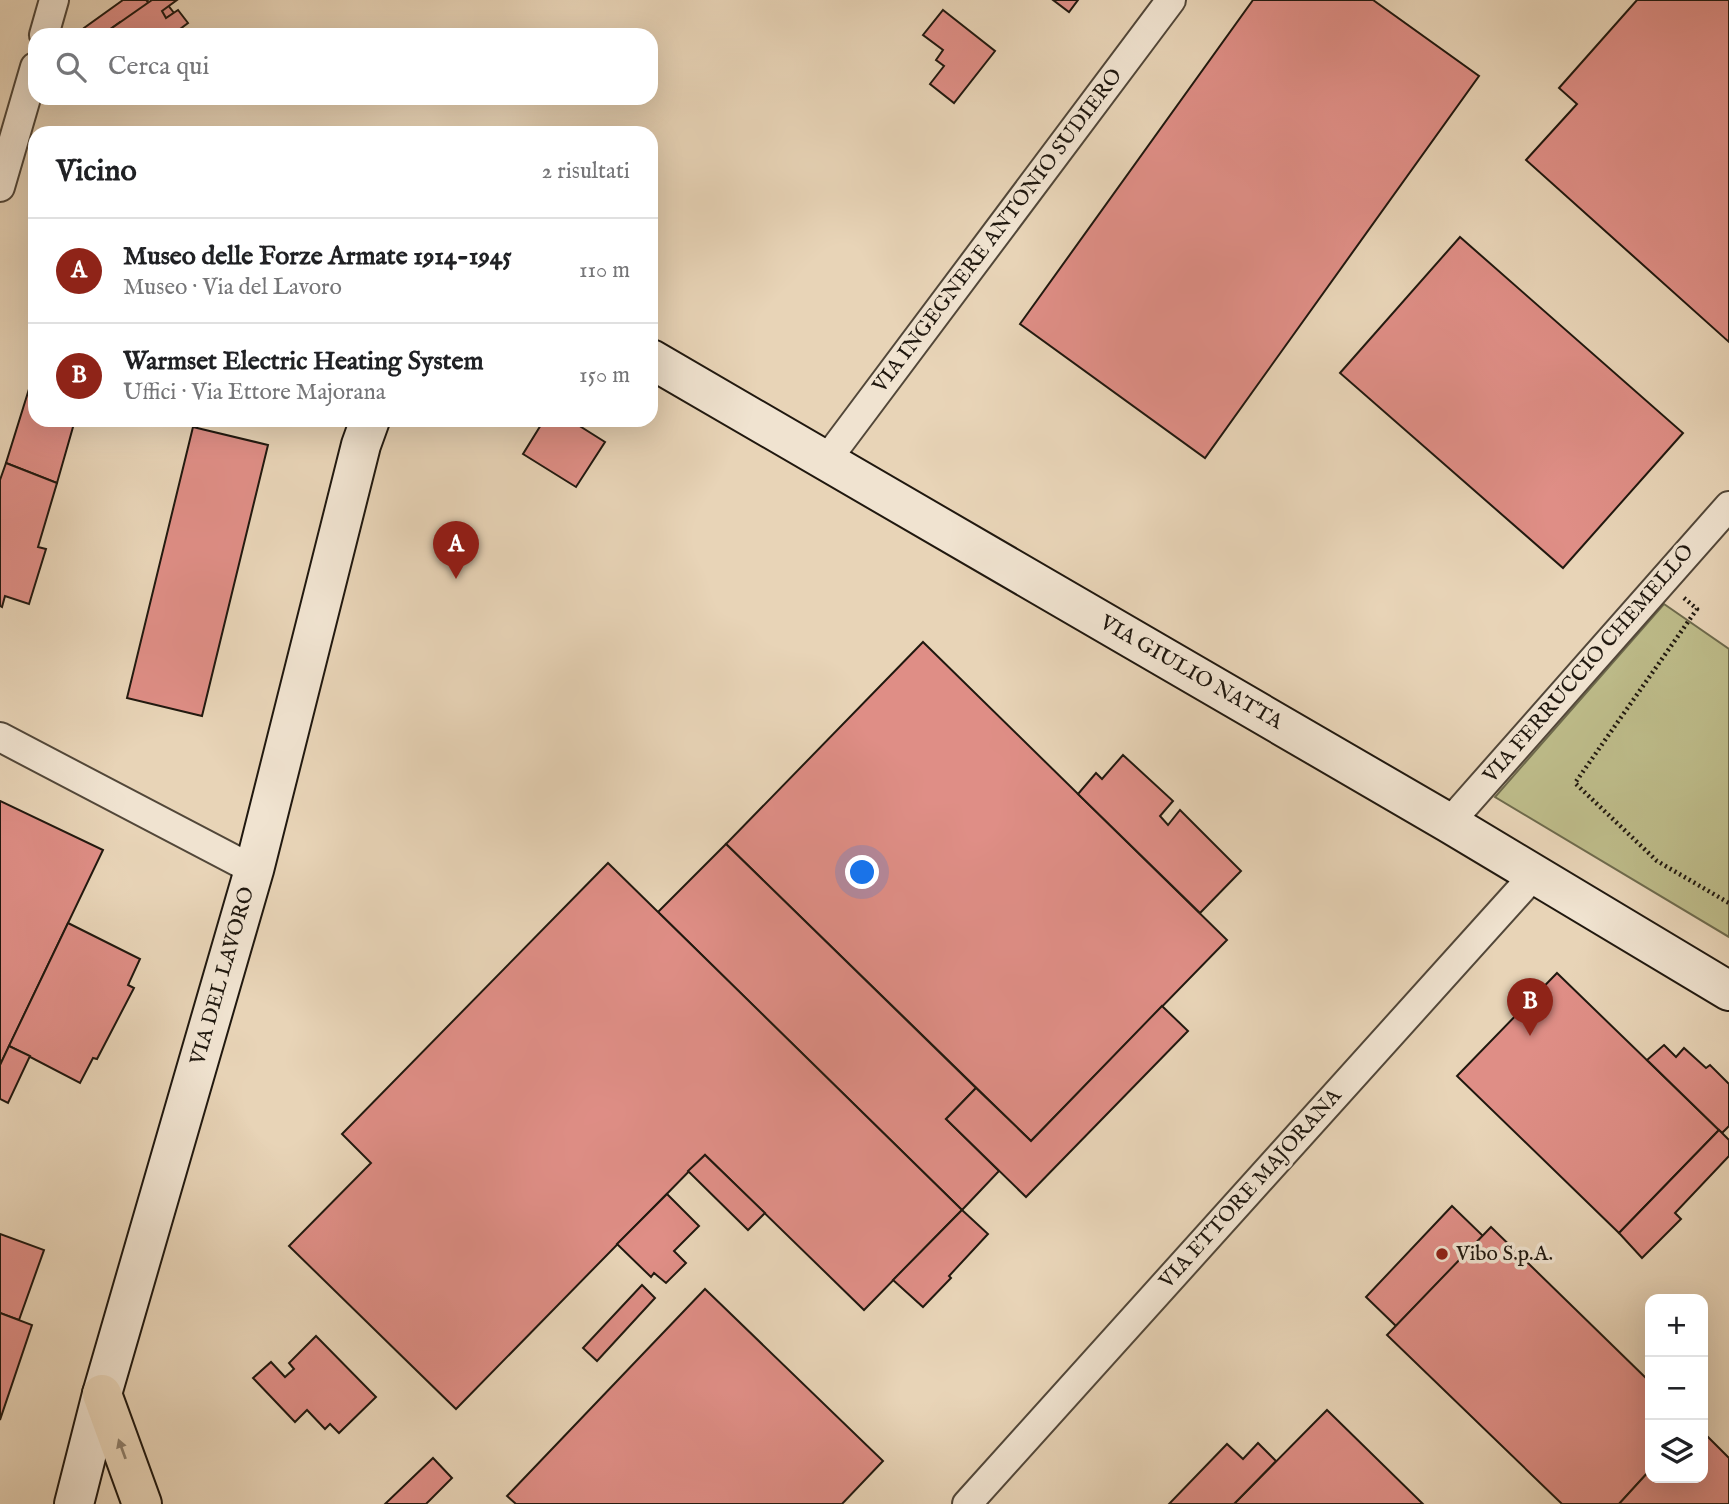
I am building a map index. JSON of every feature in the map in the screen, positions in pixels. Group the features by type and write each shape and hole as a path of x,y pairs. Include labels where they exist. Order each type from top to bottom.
{"highway":[{"path":"102,1394 142,1504"}],"street":[{"path":"46,28 54,0"},
{"name":"VIA INGEGNERE ANTONIO SUDIERO","path":"825,462 1171,0"},
{"path":"0,187 28,91"},
{"name":"VIA GIULIO NATTA","path":"658,363 1449,823 1729,991"},
{"name":"VIA DEL LAVORO","path":"75,1504 102,1394 254,870 366,432"},
{"name":"VIA FERRUCCIO CHEMELLO","path":"1449,823 1729,506"},
{"path":"0,737 254,870"},
{"name":"VIA ETTORE MAJORANA","path":"967,1504 1534,875"}],"path":[{"path":"1697,609 1575,783 1657,861 1729,903"}],"shaded area":[{"path":"1664,604 1729,649 1729,937 1495,797"}],"building":[{"path":"123,0 148,0 152,8 164,0 174,13 153,28 125,28 120,22 112,28 84,28"},
{"path":"152,0 177,0 162,11 166,18 178,10 188,23 181,28 112,28"},
{"path":"1053,0 1078,0 1069,12"},
{"path":"1253,0 1373,0 1479,76 1205,458 1020,324"},
{"path":"1637,0 1729,0 1729,342 1526,160 1577,104 1559,88"},
{"path":"943,10 995,51 954,103 930,84 944,66 936,60 943,50 923,35"},
{"path":"1460,237 1683,433 1563,568 1340,373"},
{"path":"28,392 28,427 73,427 57,483 6,463"},
{"path":"193,427 268,445 202,716 127,698"},
{"path":"540,427 581,427 605,442 576,487 523,454"},
{"path":"6,463 57,483 38,547 46,549 29,604 5,596 2,607 0,480"},
{"path":"923,642 1227,940 1031,1141 726,844"},
{"path":"1123,755 1173,801 1160,816 1168,825 1180,810 1241,871 1200,913 1078,794 1096,773 1102,779"},
{"path":"0,801 103,850 0,1065"},
{"path":"726,844 976,1088 946,1119 999,1171 962,1210 658,912"},
{"path":"608,863 962,1210 864,1310 705,1155 456,1409 289,1246 371,1163 342,1134"},
{"path":"68,923 140,959 128,985 134,988 97,1059 93,1058 80,1083 9,1046"},
{"path":"1557,973 1719,1130 1619,1233 1457,1076"},
{"path":"1162,1006 1188,1031 1026,1197 946,1119 976,1088 1031,1141"},
{"path":"1664,1045 1676,1057 1684,1048 1706,1068 1710,1065 1729,1084 1729,1126 1722,1133 1647,1060"},
{"path":"9,1046 30,1056 8,1103 0,1099 0,1065"},
{"path":"1719,1130 1729,1140 1729,1156 1675,1213 1681,1219 1642,1258 1619,1233"},
{"path":"705,1155 765,1213 748,1230 688,1171"},
{"path":"667,1194 699,1226 674,1251 686,1263 666,1283 654,1273 651,1277 617,1244"},
{"path":"1452,1206 1483,1236 1396,1326 1366,1297"},
{"path":"962,1210 988,1234 923,1307 893,1280"},
{"path":"1491,1227 1645,1377 1645,1475 1619,1504 1562,1504 1387,1335"},
{"path":"0,1234 44,1250 19,1320 0,1313"},
{"path":"642,1285 655,1298 597,1361 583,1348"},
{"path":"705,1289 883,1461 842,1504 516,1504 507,1496"},
{"path":"0,1313 32,1325 0,1420"},
{"path":"316,1336 376,1397 339,1433 330,1424 325,1429 307,1410 295,1422 253,1378 271,1362 285,1377 294,1369 289,1363"},
{"path":"1327,1410 1423,1504 1234,1504"},
{"path":"1708,1437 1729,1458 1729,1504 1619,1504 1645,1475 1645,1483 1708,1483"},
{"path":"1258,1443 1276,1461 1234,1504 1169,1504 1227,1444 1243,1459"},
{"path":"433,1458 452,1478 426,1504 385,1504"}],"place":[{"name":"Museo delle Forze Armate 1914-1945","path":"456,579"},
{"name":"Warmset Electric Heating System","path":"1530,1036"},
{"name":"Vibo S.p.A.","path":"1442,1254"}]}
